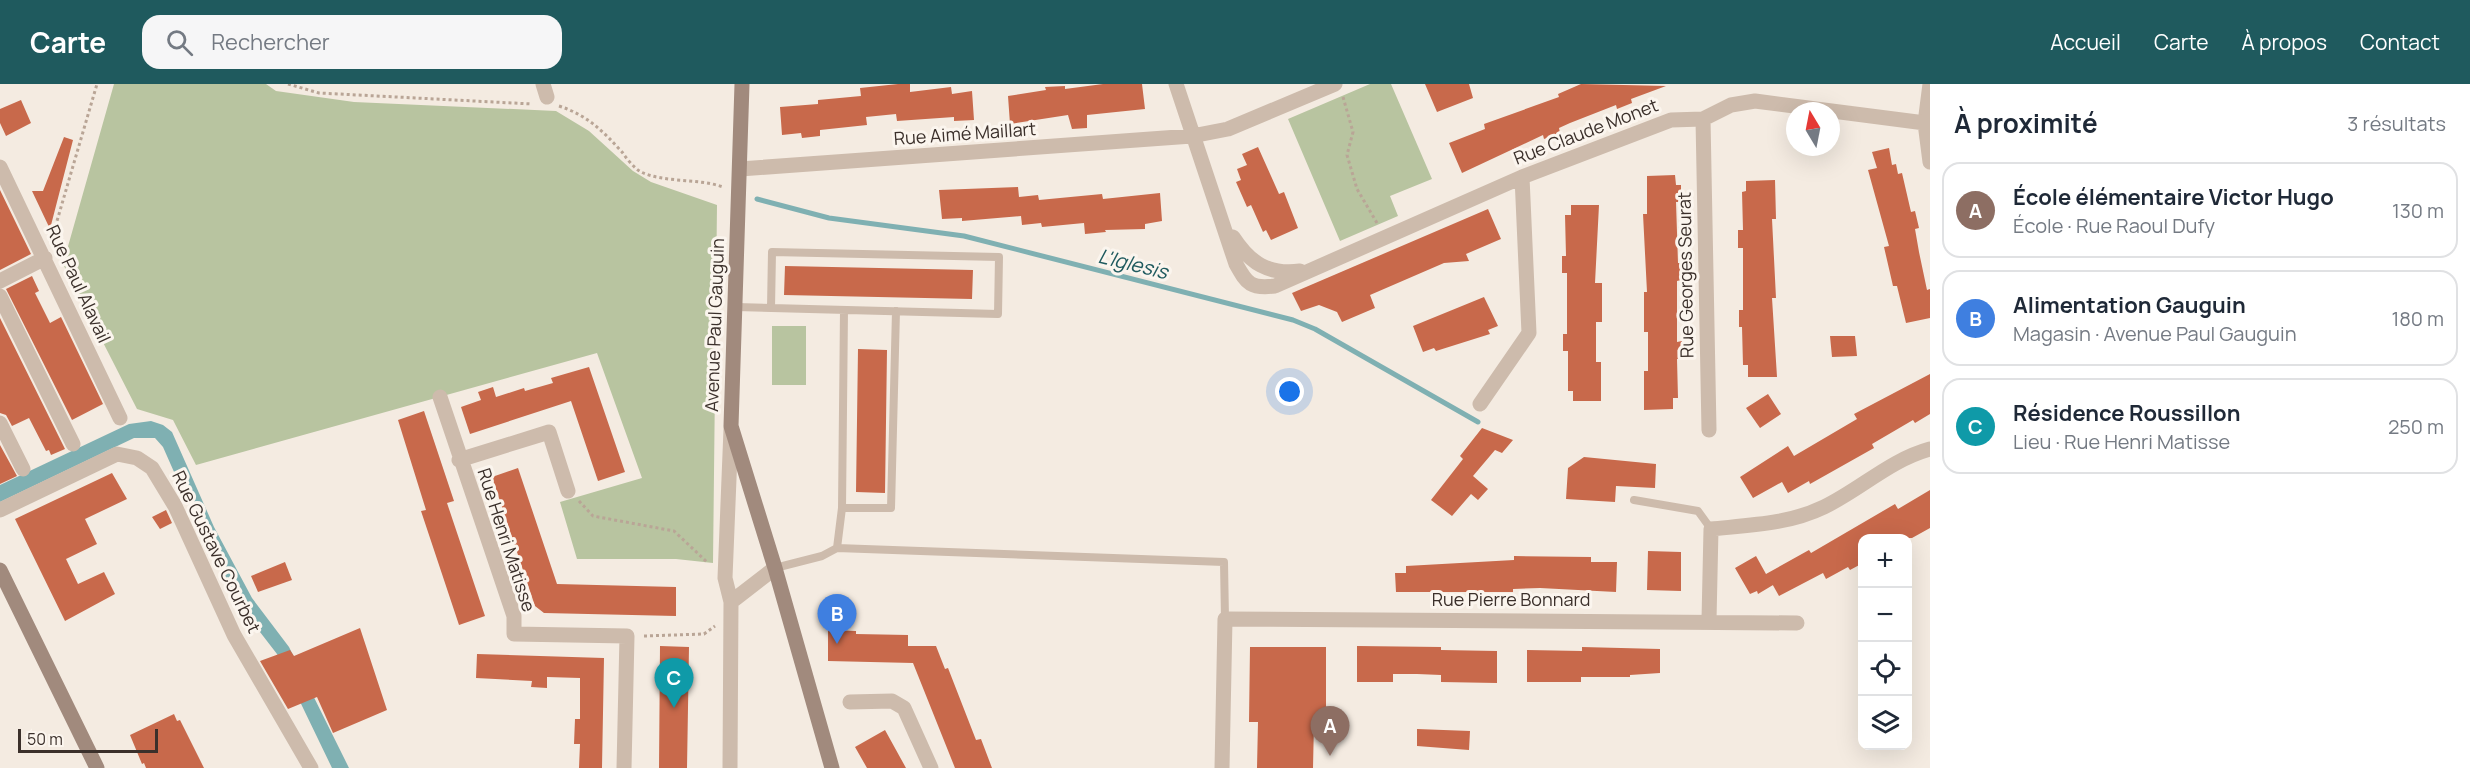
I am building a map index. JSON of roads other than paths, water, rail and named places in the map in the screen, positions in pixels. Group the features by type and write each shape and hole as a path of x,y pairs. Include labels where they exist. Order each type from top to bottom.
{"street":[{"name":"Avenue Paul Gauguin","path":"742,84 731,426 776,568 832,768"},
{"name":"Rue Claude Monet","path":"1176,84 1223,222 1246,256 1262,268 1283,273 1310,269 1522,177 1671,120 1703,119 1731,105 1755,101 1925,123"},
{"path":"1930,84 1925,123 1930,162"},
{"name":"Rue Aimé Maillart","path":"740,169 1192,136 1228,129 1338,88"},
{"name":"Rue Georges Seurat","path":"1703,119 1709,430"},
{"name":"Rue Paul Alavail","path":"0,167 120,418"},
{"path":"1480,404 1529,333 1522,177"},
{"path":"0,281 45,258"},
{"path":"0,296 73,444"},
{"name":"Rue Henri Matisse","path":"440,397 459,460 514,616 514,634 627,636 624,768"},
{"path":"0,423 23,469"},
{"path":"730,768 731,609 725,578 731,426"},
{"path":"459,460 549,432 568,491"},
{"path":"1710,620 1711,529 1793,520 1826,506 1913,454 1930,449"},
{"name":"Rue Gustave Courbet","path":"0,510 117,454 137,458 152,468 175,506 234,635 311,768"},
{"path":"731,609 776,568"},
{"path":"0,570 97,768"},
{"path":"1222,768 1225,619"},
{"name":"Rue Pierre Bonnard","path":"1225,619 1797,622"},
{"path":"850,702 892,701 904,708 931,768"}],"lane":[{"path":"736,307 771,308 844,310 896,311 998,314 999,257 772,252 771,308"},
{"path":"837,548 842,508 844,310"},
{"path":"842,508 891,508 896,311"},
{"path":"1634,500 1698,511 1711,529"},
{"path":"776,568 822,556 837,548 1224,562 1225,619"}],"water":[{"path":"151,421 163,425 172,432 214,527 252,598 289,647 349,768 332,768 277,654 239,605 201,533 163,447 155,438 134,438 0,502 0,485 129,424"}],"waterway":[{"name":"L'Iglesis","path":"757,199 829,218 964,236 1293,320 1315,329 1478,422"}],"place":[{"name":"Alimentation Gauguin","path":"837,644"},
{"name":"Résidence Roussillon","path":"674,708"},
{"name":"École élémentaire Victor Hugo","path":"1330,756"}]}
